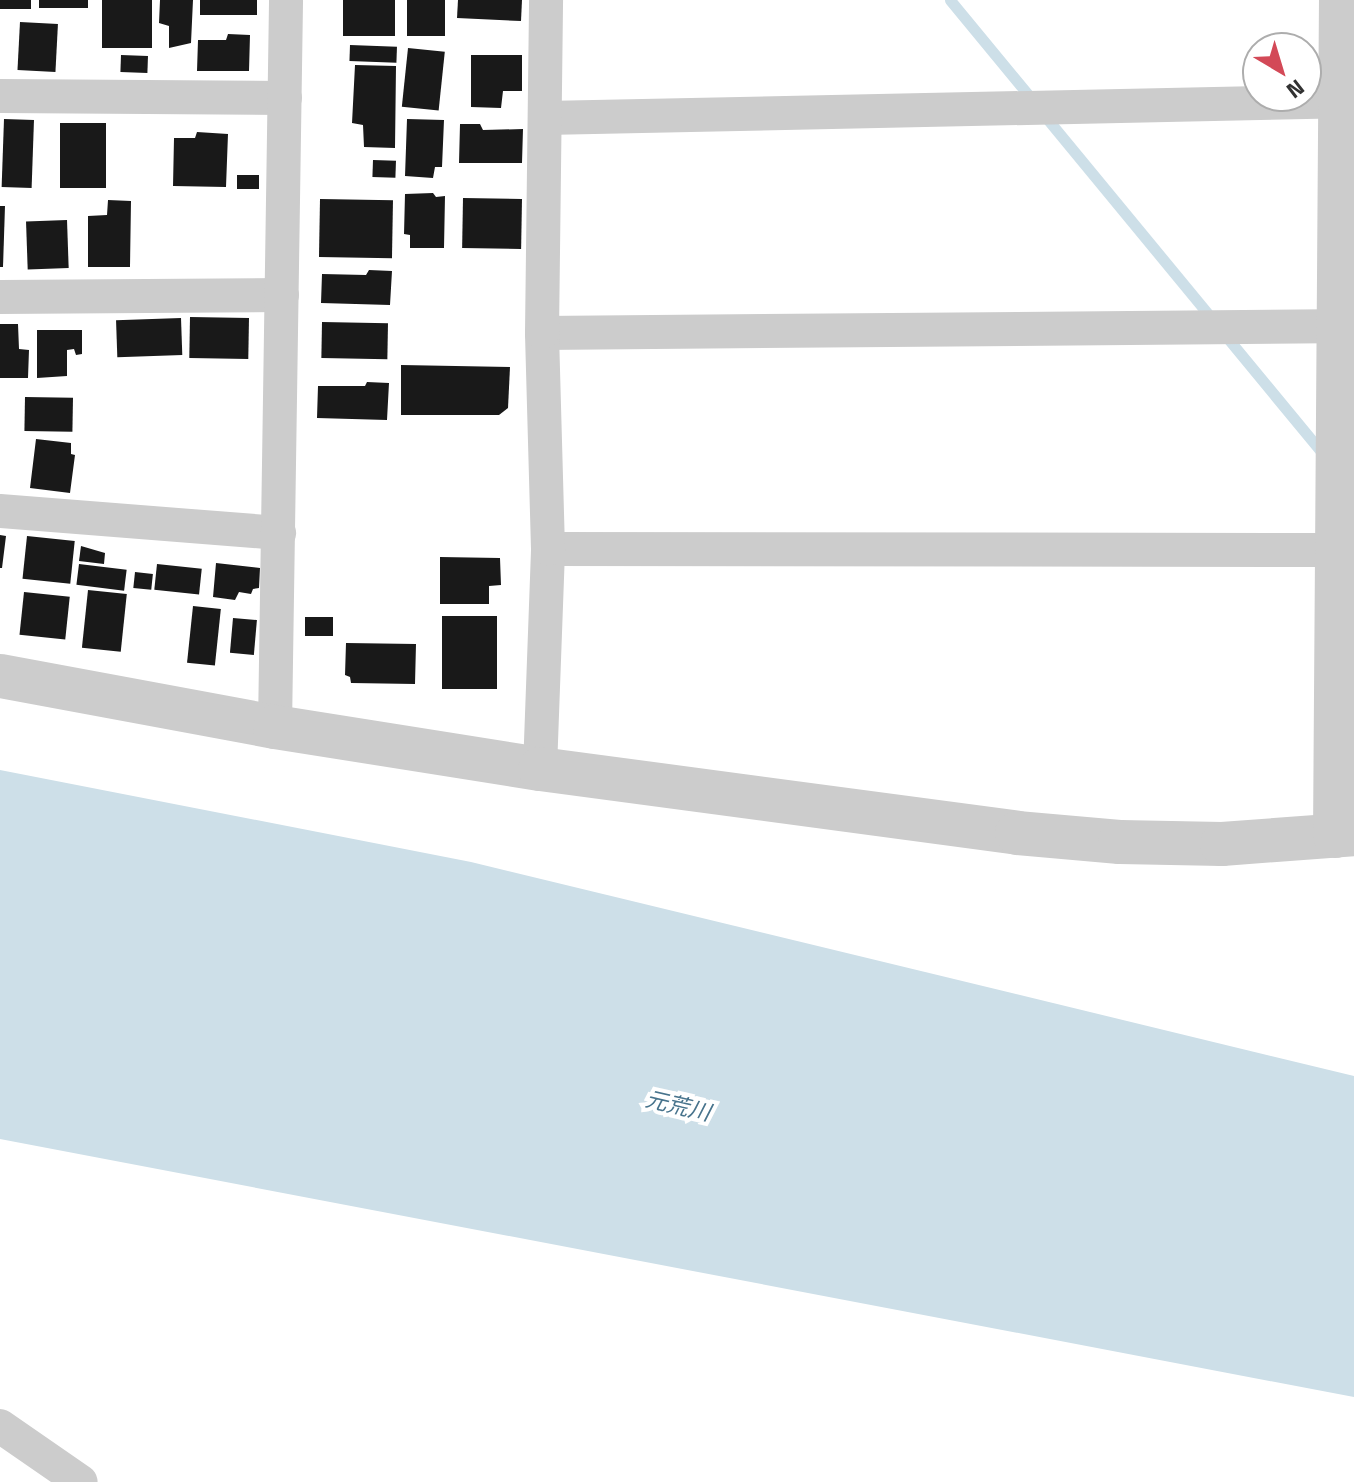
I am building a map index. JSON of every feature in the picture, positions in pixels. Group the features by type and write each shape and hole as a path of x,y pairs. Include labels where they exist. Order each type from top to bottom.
{"street":[{"path":"275,727 286,0"},
{"path":"540,769 548,549 542,333 546,0"},
{"path":"0,676 275,727 540,769 1061,837 1222,844 1345,835 1348,101 1341,0"},
{"path":"0,96 285,98"},
{"path":"545,118 1348,101"},
{"path":"0,297 282,295"},
{"path":"542,333 1347,326"},
{"path":"0,511 279,533"},
{"path":"548,549 1346,550"},
{"path":"0,1426 81,1482"}],"water":[{"name":"元荒川","path":"0,770 471,862 1354,1076 1354,1397 0,1139"}],"building":[{"path":"0,0 31,0 31,9 0,9"},
{"path":"39,0 88,0 88,8 39,8"},
{"path":"102,0 152,0 152,48 102,48"},
{"path":"160,0 193,0 191,43 169,48 169,26 159,23"},
{"path":"200,0 257,0 257,15 200,15"},
{"path":"343,0 395,0 395,36 343,36"},
{"path":"407,0 445,0 445,36 407,36"},
{"path":"458,0 522,0 521,21 457,18"},
{"path":"20,22 58,24 55,72 17,70"},
{"path":"228,34 250,35 249,71 197,71 198,40 226,40"},
{"path":"350,45 397,47 396,63 349,61"},
{"path":"408,48 445,52 439,111 402,107"},
{"path":"121,55 148,56 147,73 120,72"},
{"path":"471,55 522,55 522,91 503,91 501,108 471,107"},
{"path":"355,65 396,66 395,148 364,147 363,125 352,123"},
{"path":"4,119 34,120 32,188 2,187"},
{"path":"407,119 444,120 442,167 435,167 433,178 405,176"},
{"path":"60,123 106,123 106,188 60,188"},
{"path":"460,124 480,124 483,130 523,129 522,163 459,163"},
{"path":"197,132 228,134 226,187 173,186 174,138 195,138"},
{"path":"373,160 396,161 395,178 372,177"},
{"path":"237,175 259,175 259,189 237,189"},
{"path":"433,193 436,197 445,196 444,248 410,248 410,235 404,234 405,194"},
{"path":"463,198 522,199 521,249 462,248"},
{"path":"320,199 393,200 392,258 319,257"},
{"path":"108,200 131,201 130,267 88,267 88,216 107,215"},
{"path":"0,206 5,206 3,267 0,267"},
{"path":"67,220 69,268 28,269 26,221"},
{"path":"369,270 392,271 390,305 321,303 322,274 366,275"},
{"path":"190,317 249,318 248,359 189,358"},
{"path":"181,318 182,355 117,357 116,320"},
{"path":"322,322 388,323 387,359 321,358"},
{"path":"0,324 18,324 19,349 29,350 28,378 0,378"},
{"path":"37,330 82,330 82,354 76,355 74,349 67,350 67,376 37,378"},
{"path":"401,365 510,367 508,408 499,415 401,415"},
{"path":"367,382 389,383 387,420 317,418 318,386 365,386"},
{"path":"25,397 73,398 72,432 24,431"},
{"path":"36,439 71,443 71,454 75,455 70,493 30,488"},
{"path":"0,535 6,536 2,568 0,568"},
{"path":"27,536 75,541 70,584 23,579"},
{"path":"81,546 105,553 104,564 79,561"},
{"path":"440,557 500,558 501,585 489,586 489,604 440,604"},
{"path":"216,563 260,568 259,588 253,589 251,594 239,592 235,600 213,597"},
{"path":"79,564 127,570 124,591 76,585"},
{"path":"157,564 202,569 199,595 154,590"},
{"path":"135,572 153,574 151,590 133,588"},
{"path":"88,590 127,594 121,652 82,648"},
{"path":"24,592 70,597 65,640 20,635"},
{"path":"193,606 221,609 215,666 187,663"},
{"path":"442,616 497,616 497,689 442,689"},
{"path":"305,617 333,617 333,636 305,636"},
{"path":"233,618 257,620 254,655 230,653"},
{"path":"346,643 416,644 415,684 351,683 350,677 345,675"}],"waterway":[{"path":"950,0 1034,102"},
{"path":"1044,115 1214,321"},
{"path":"1225,335 1323,454"}]}
